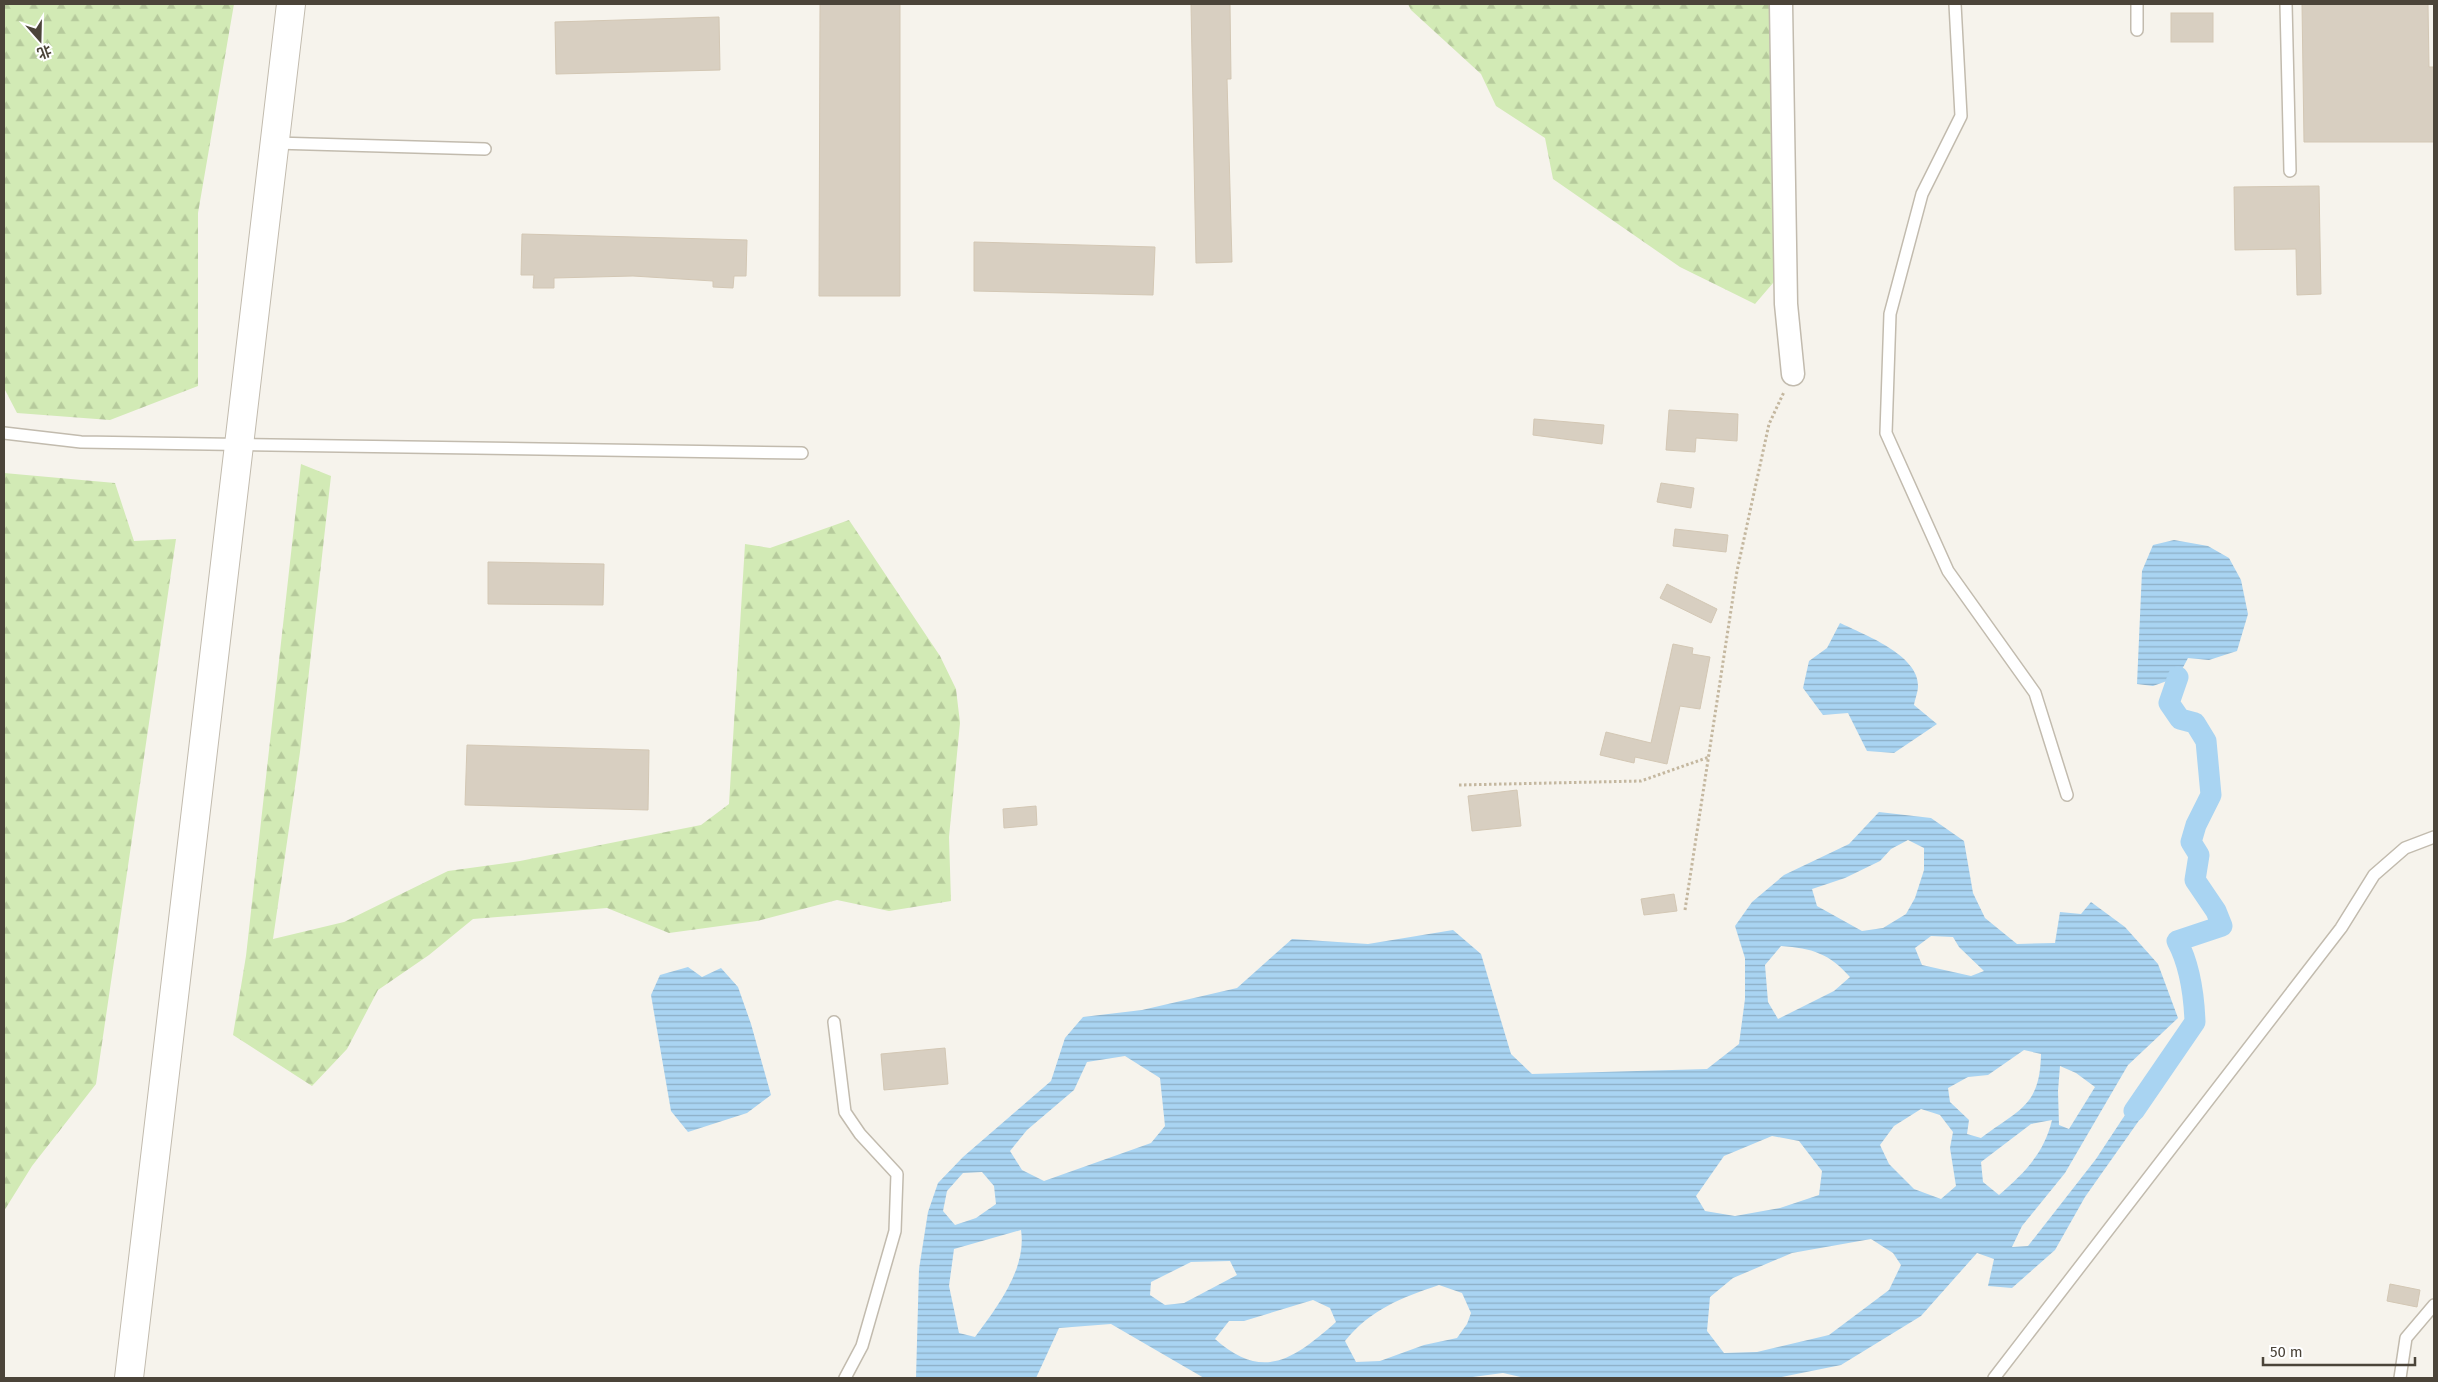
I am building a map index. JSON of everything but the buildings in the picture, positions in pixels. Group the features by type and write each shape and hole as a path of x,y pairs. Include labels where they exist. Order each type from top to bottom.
{"street":[{"path":"129,1378 291,4"},
{"path":"1782,4 1786,304 1792,374"}],"lane":[{"path":"1955,4 1961,116 1922,194 1890,314 1886,433 1948,571 2035,693 2067,795"},
{"path":"2136,30 2137,4"},
{"path":"2286,4 2290,171"},
{"path":"275,143 485,149"},
{"path":"4,433 81,442 802,453"},
{"path":"1994,1378 2341,928 2374,875 2405,848 2434,837"},
{"path":"834,1022 845,1112 860,1134 897,1174 895,1231 862,1346 844,1378"},
{"path":"2400,1378 2406,1338 2434,1305"}],"path":[{"path":"1685,910 1737,571 1769,424 1792,374"},
{"path":"1459,784 1640,781 1709,756"}],"green space":[{"path":"4,4 234,4 198,213 198,386 110,420 17,413 4,388"},
{"path":"1408,4 1772,4 1779,276 1755,304 1680,267 1553,179 1545,138 1496,106 1481,74 1411,10"},
{"path":"301,464 331,476 300,752 273,939 344,922 448,871 520,861 701,825 729,804 745,544 770,548 849,520 940,656 956,689 960,723 949,837 951,901 889,911 837,900 757,921 669,933 607,908 473,919 429,955 378,990 347,1049 312,1086 233,1035 246,956"},
{"path":"4,473 115,483 134,541 176,539 96,1084 32,1166 4,1211"}],"water":[{"path":"2174,540 2208,546 2229,558 2241,580 2248,614 2237,651 2209,660 2188,658 2178,677 2153,686 2137,684 2142,571 2153,545"},
{"path":"1840,623 1900,655 1916,675 1918,691 1914,705 1937,724 1894,753 1867,751 1848,713 1823,715 1803,688 1809,661 1827,648"},
{"path":"1879,812 1931,818 1964,841 1973,893 1985,918 2017,944 2055,943 2060,912 2081,914 2091,902 2125,927 2158,964 2178,1018 2128,1065 2065,1173 2022,1226 2012,1247 2028,1246 2096,1159 2123,1118 2146,1089 2164,1085 2085,1197 2055,1250 2012,1288 1988,1286 1994,1259 1977,1253 1921,1316 1841,1365 1777,1378 1525,1378 1503,1373 1465,1378 1204,1378 1111,1324 1059,1328 1036,1378 916,1378 919,1269 928,1212 938,1183 963,1157 1051,1081 1065,1038 1083,1017 1142,1010 1237,988 1292,939 1368,944 1453,930 1481,954 1511,1054 1532,1074 1707,1069 1739,1044 1745,999 1745,958 1735,926 1752,902 1784,875 1849,844","holes":["1908,840 1924,848 1924,870 1915,898 1906,914 1883,928 1862,931 1817,906 1812,889 1845,878 1880,861 1891,849","1931,936 1953,937 1959,947 1984,971 1971,976 1922,965 1915,948","1781,946 1802,948 1820,954 1843,969 1850,977 1834,991 1778,1019 1768,1002 1765,965","2024,1050 2041,1054 2040,1072 2032,1096 2016,1113 1981,1138 1967,1134 1969,1120 1950,1102 1948,1088 1968,1077 1988,1075","1125,1056 1160,1078 1165,1126 1151,1143 1044,1181 1022,1170 1010,1151 1027,1130 1074,1090 1087,1062","2060,1066 2076,1073 2095,1087 2069,1129 2059,1125 2058,1091","1921,1109 1940,1115 1953,1132 1950,1148 1956,1186 1941,1199 1914,1189 1889,1164 1880,1145 1894,1126","2052,1120 2044,1143 2038,1153 2025,1171 2008,1187 1999,1195 1983,1182 1981,1162 2031,1124","1772,1136 1799,1141 1822,1171 1819,1195 1780,1208 1735,1216 1705,1211 1696,1196 1724,1156","982,1172 994,1186 996,1204 976,1218 955,1225 943,1211 947,1191 963,1173","1021,1230 1022,1245 1015,1273 1009,1287 975,1337 959,1333 949,1286 954,1249","1871,1239 1893,1253 1901,1265 1889,1290 1829,1335 1757,1352 1724,1353 1707,1331 1710,1297 1733,1278 1792,1253","1230,1261 1237,1275 1184,1303 1165,1305 1150,1295 1151,1282 1191,1262","1439,1285 1462,1293 1471,1313 1467,1324 1457,1338 1424,1345 1380,1361 1356,1362 1345,1341 1365,1321 1399,1300","1313,1300 1330,1308 1336,1322 1306,1346 1292,1355 1278,1360 1263,1362 1248,1360 1232,1352 1215,1339 1229,1321 1244,1321"]},
{"path":"688,967 702,977 721,968 738,987 751,1024 771,1095 747,1113 688,1132 671,1111 651,995 660,975"}],"waterway":[{"path":"2134,1111 2195,1022 2190,980 2185,960 2177,941 2222,926 2216,911 2195,880 2199,855 2191,842 2196,825 2211,795 2206,741 2195,723 2180,719 2169,703 2178,677"}]}
